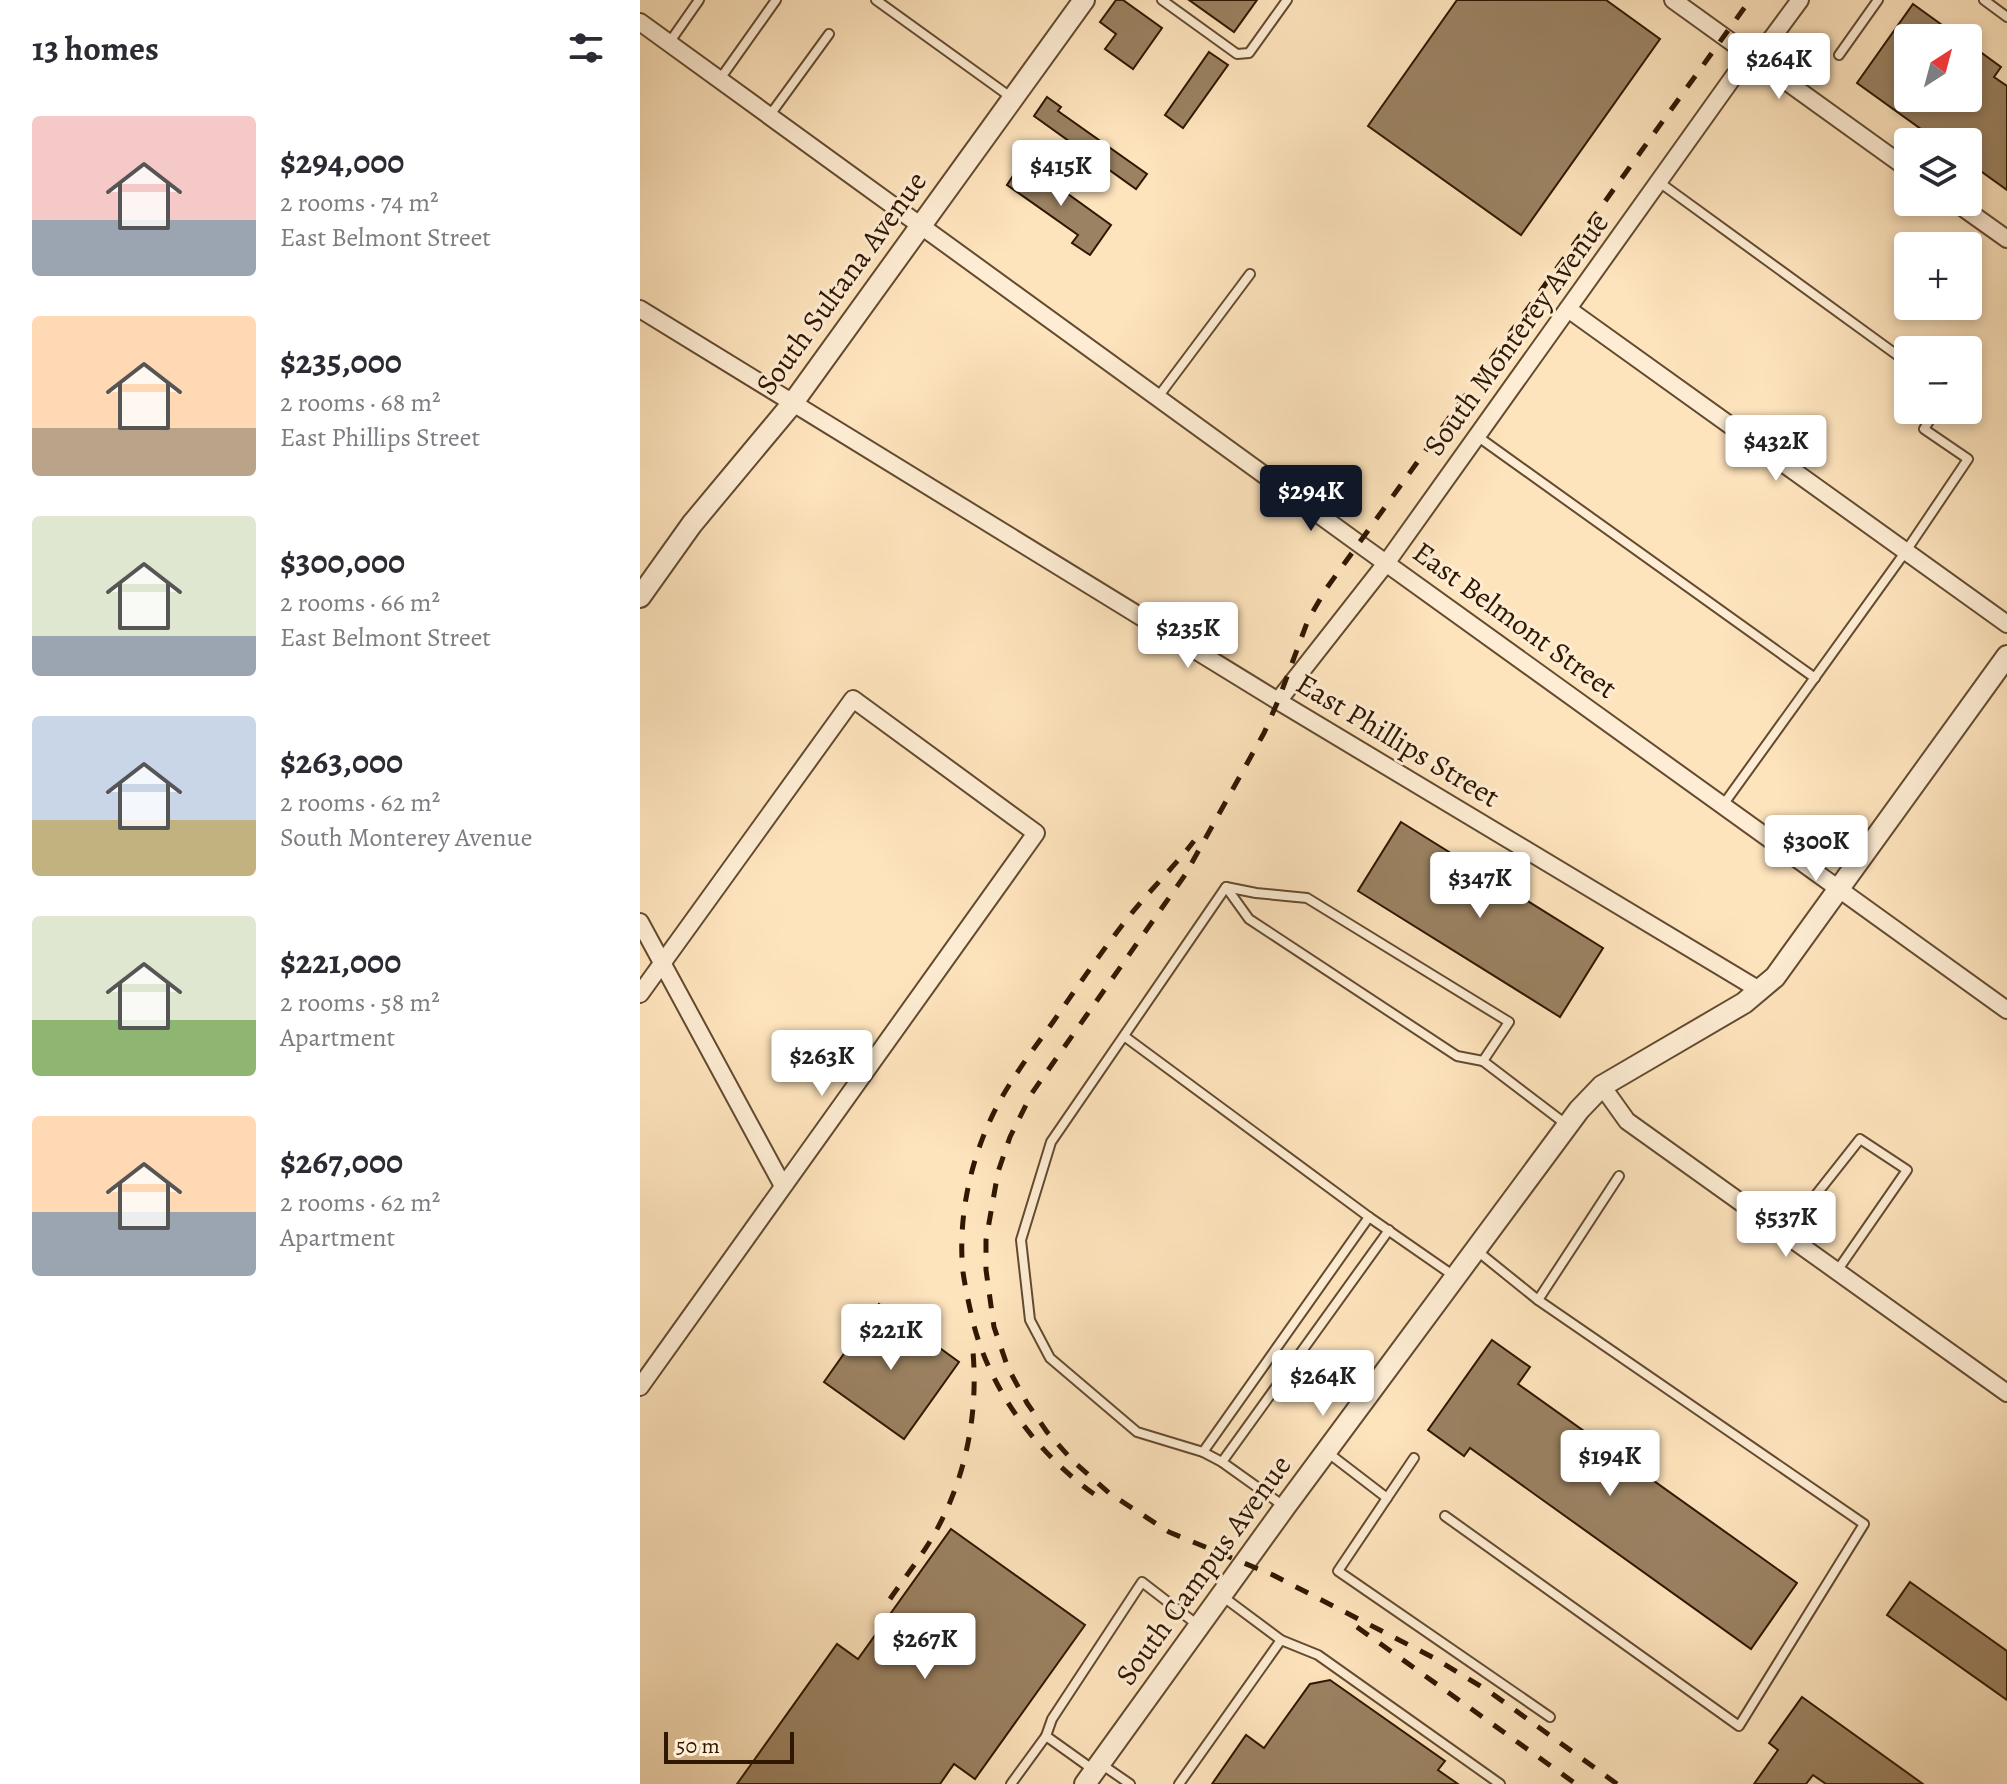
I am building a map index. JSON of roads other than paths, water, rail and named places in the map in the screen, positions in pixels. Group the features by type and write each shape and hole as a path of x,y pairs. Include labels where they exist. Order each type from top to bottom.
{"street":[{"name":"South Sultana Avenue","path":"640,597 692,524 792,404 1084,0"},
{"path":"1673,0 1894,159"},
{"name":"South Monterey Avenue","path":"1278,701 1387,562 1734,76 1772,38 1800,0"},
{"name":"East Belmont Street","path":"640,22 2007,1010"},
{"path":"1975,216 2007,239"},
{"name":"East Phillips Street","path":"640,309 1278,701 1761,991"},
{"path":"1568,309 2007,624"},
{"name":"South Campus Avenue","path":"1093,1773 1285,1507 1568,1125 1602,1086 1744,1003 1775,977 2007,656"},
{"path":"640,994 853,699 1036,833 640,1387"},
{"path":"640,922 783,1186"},
{"path":"1602,1086 1627,1121 2007,1393"}],"lane":[{"path":"669,43 699,0"},
{"path":"720,79 776,0"},
{"path":"876,0 1013,99"},
{"path":"1162,0 1237,54 1249,53 1287,0"},
{"path":"1839,55 1878,0"},
{"path":"1984,0 2007,17"},
{"path":"770,115 829,34"},
{"path":"1659,182 1894,353"},
{"path":"1158,397 1250,274"},
{"path":"1723,805 1906,551 1968,459 1924,429 1927,424"},
{"path":"1477,436 1815,678"},
{"path":"1226,887 1051,1142 1021,1240 1030,1320 1050,1358 1137,1432 1203,1452 1285,1507"},
{"path":"1226,887 1307,898 1509,1022 1483,1061"},
{"path":"1226,887 1249,919 1457,1056 1483,1061 1568,1125"},
{"path":"1124,1036 1455,1277"},
{"path":"1785,1234 1860,1139 1907,1170 1837,1271"},
{"path":"1538,1300 1619,1176"},
{"path":"1203,1452 1369,1217"},
{"path":"1222,1462 1389,1230"},
{"path":"1445,1516 1739,1726 1864,1524 1538,1300 1475,1250"},
{"path":"1326,1452 1387,1498"},
{"path":"1414,1458 1338,1571 1550,1717"},
{"path":"1011,1784 1046,1736 1052,1719 1142,1582 1200,1626"},
{"path":"1222,1595 1281,1640 1318,1655 1500,1784"},
{"path":"1179,1784 1281,1640"},
{"path":"1046,1736 1093,1773 1130,1784"}],"railway":[{"path":"1617,1784 1490,1692 1436,1659 1273,1575 1169,1532 1109,1493 1073,1461 1047,1432 1008,1368 994,1327 986,1270 986,1240 998,1172 1010,1137 1032,1093 1185,875 1264,733 1308,620 1326,589 1750,0"},
{"path":"1094,1494 1072,1477 1033,1437 1016,1415 988,1366 978,1340 963,1272 965,1204 975,1159 1008,1087 1111,941 1194,841"},
{"path":"890,1599 942,1520 961,1471 972,1420 972,1342"},
{"path":"1357,1627 1576,1784"}]}
